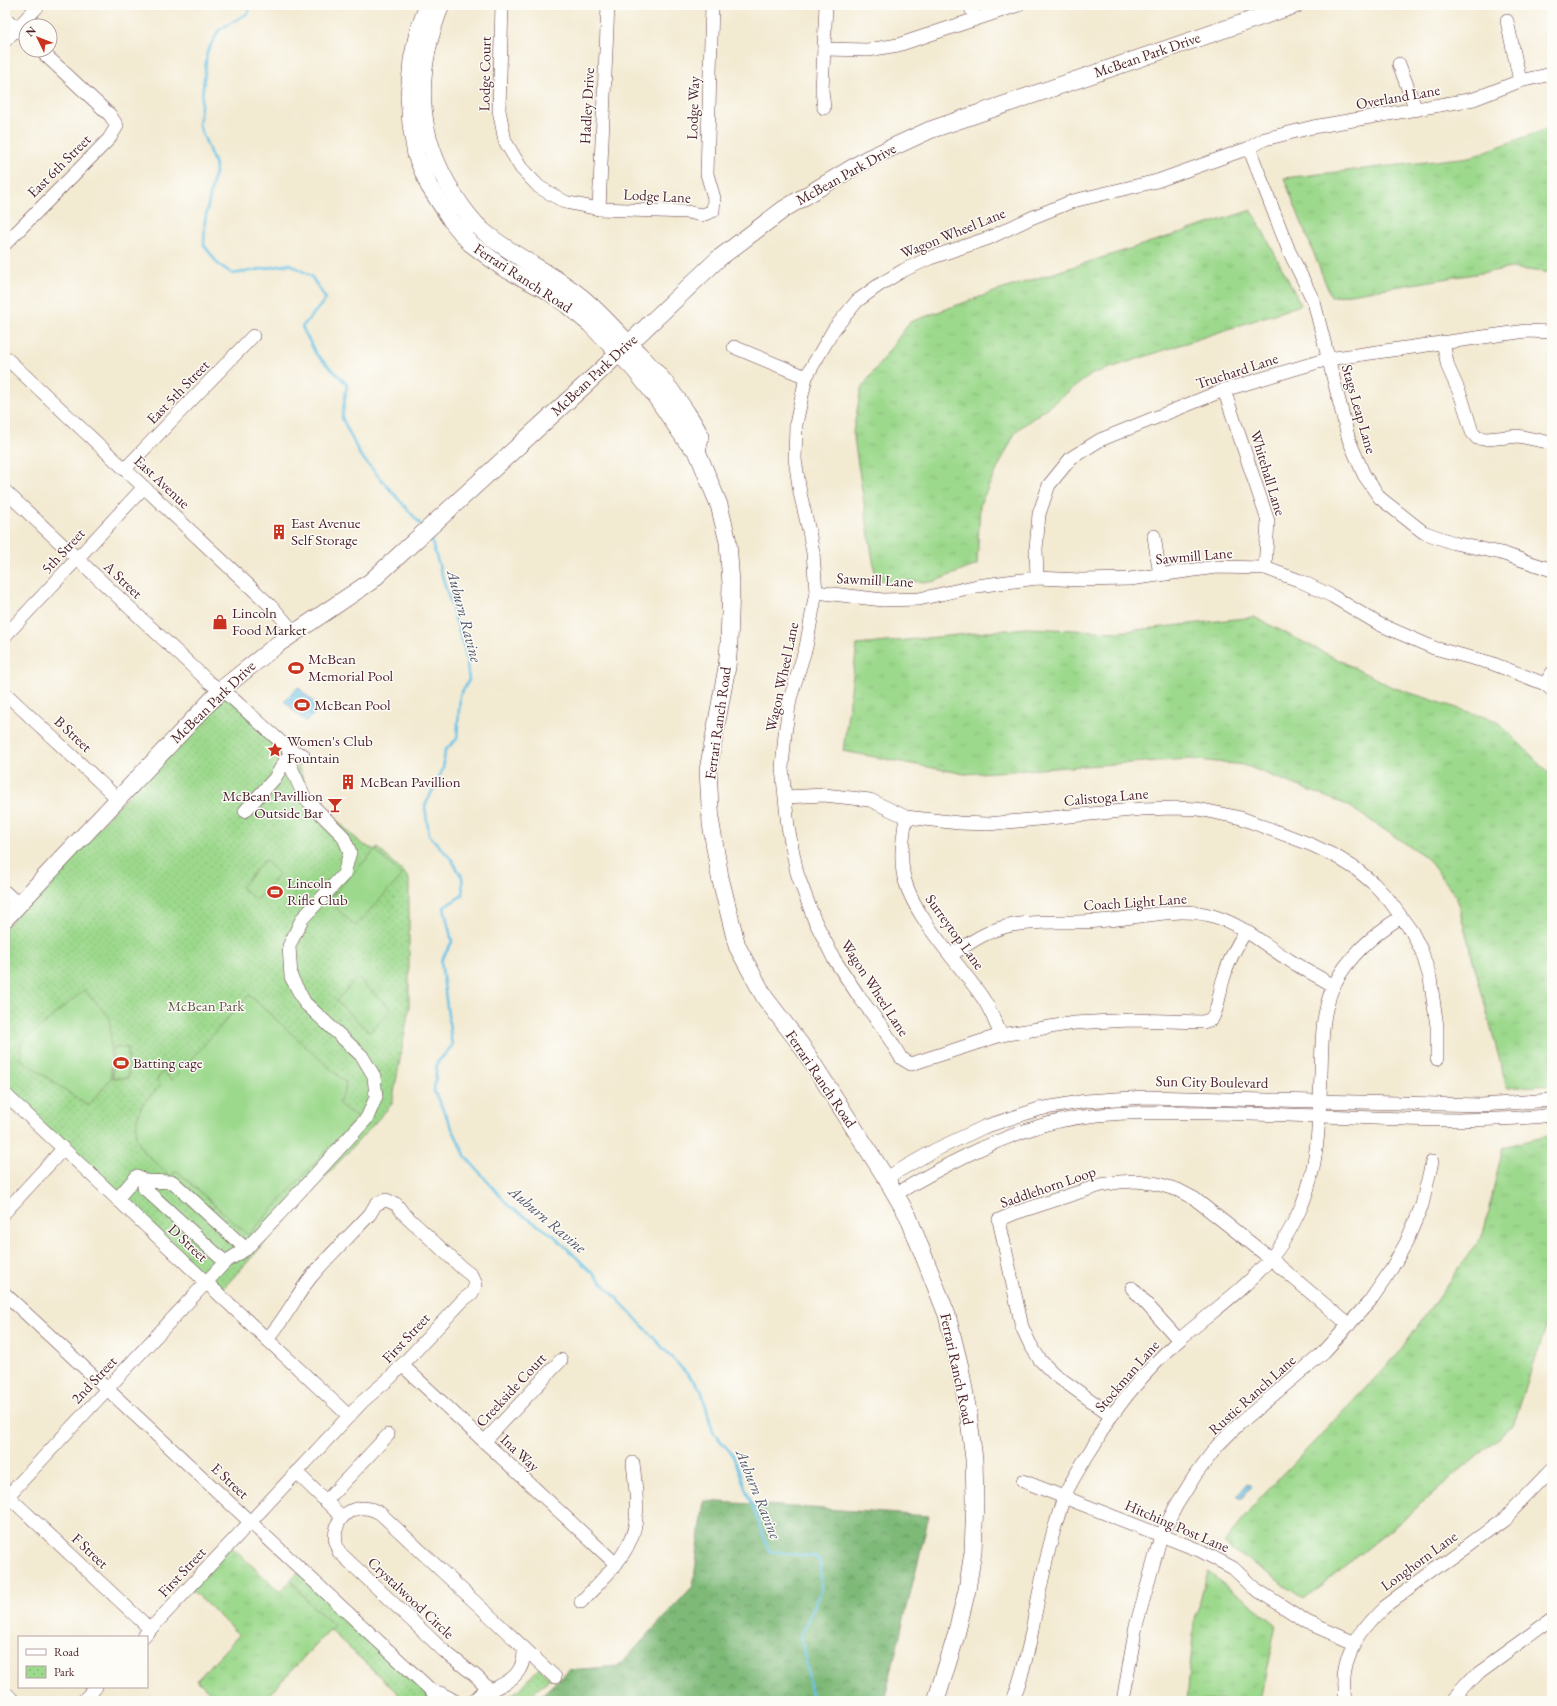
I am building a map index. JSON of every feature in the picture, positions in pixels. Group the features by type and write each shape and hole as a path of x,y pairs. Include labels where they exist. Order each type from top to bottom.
{"main road":[{"name":"Ferrari Ranch Road","path":"428,5 418,32 412,60 409,96 411,124 416,155 429,186 451,220 470,243 502,268 546,290 623,349"},
{"name":"Ferrari Ranch Road","path":"441,5 428,49 421,96 424,123 430,145 443,178 463,209 482,230 510,252 576,293 600,314 640,375 670,415 687,442 697,451 719,505 728,542 731,584 729,643 708,770 711,824 720,877 737,946 765,998 801,1046 886,1178 908,1216 947,1314 960,1367 974,1459 975,1500 973,1552 967,1590 955,1639 936,1701"},
{"name":"McBean Park Drive","path":"5,919 221,690 264,654 294,632 370,582 712,265 738,243 784,209 867,159 955,120 1295,5"},
{"path":"5,1695 11,1701"}],"street":[{"path":"31,18 39,5"},
{"name":"Lodge Court","path":"502,5 498,110 505,141 521,168 539,187 565,202 599,209"},
{"name":"Hadley Drive","path":"599,209 608,5"},
{"name":"Lodge Way","path":"712,5 707,174 714,198 712,211"},
{"path":"824,108 822,90 826,5"},
{"path":"970,5 975,19"},
{"path":"824,49 868,50 898,45 1018,5"},
{"path":"5,18 18,30"},
{"path":"1507,21 1520,81"},
{"path":"5,41 18,34"},
{"name":"East 6th Street","path":"5,244 109,139 117,126 110,115 49,58"},
{"path":"1399,64 1416,110"},
{"name":"Overland Lane","path":"1249,148 1264,139 1313,127 1474,99 1520,81 1552,74"},
{"name":"Stags Leap Lane","path":"1249,148 1289,252 1314,302 1349,440 1364,475 1380,498 1423,532 1454,543 1501,553 1552,570"},
{"name":"Wagon Wheel Lane","path":"1246,931 1232,954 1223,980 1217,1011 1212,1019 1203,1022 1131,1020 1074,1023 1001,1035 911,1064 900,1058 883,1028 860,998 834,959 814,919 797,873 788,827 782,768 790,699 806,647 816,592 813,553 800,493 795,459 796,424 806,377 834,329 857,301 879,285 904,270 930,258 989,238 1031,218 1073,201 1157,181 1249,148"},
{"name":"Lodge Lane","path":"599,209 687,212 702,215 712,211"},
{"name":"Truchard Lane","path":"1037,578 1036,549 1039,514 1049,485 1071,458 1100,440 1224,390 1328,359 1526,331 1552,332"},
{"name":"East 5th Street","path":"125,469 253,336"},
{"path":"1443,342 1448,367 1461,396 1472,432 1477,438 1487,439 1518,436 1552,443"},
{"path":"734,347 806,377"},
{"name":"East Avenue","path":"5,357 275,610 294,632"},
{"name":"Whitehall Lane","path":"1224,390 1268,521 1265,568"},
{"name":"5th Street","path":"5,636 144,487"},
{"name":"A Street","path":"5,491 209,682 221,690 294,754"},
{"path":"1154,536 1160,575"},
{"name":"Sawmill Lane","path":"816,592 883,600 919,599 976,586 1037,578 1081,580 1130,578 1216,567 1265,568 1298,580 1332,596 1379,624 1434,648 1490,663 1550,682"},
{"name":"B Street","path":"5,693 118,799"},
{"path":"245,811 275,778 294,754"},
{"name":"2nd Street","path":"7,1497 206,1282 225,1262 246,1249 367,1118 376,1097 374,1076 362,1056 305,1003 291,977 289,946 302,919 344,874 350,852 342,836 305,798 294,754"},
{"name":"Calistoga Lane","path":"786,797 824,795 870,800 906,817 959,823 988,824 1142,809 1175,808 1219,813 1241,818 1312,845 1337,857 1356,869 1374,884 1389,900 1412,932 1422,952 1430,978 1436,1026 1437,1059"},
{"name":"Surreytop Lane","path":"906,817 902,845 904,880 912,900 951,956 983,998 1001,1035"},
{"path":"5,892 19,905"},
{"name":"Coach Light Lane","path":"951,956 985,934 1002,927 1020,923 1098,921 1141,917 1167,912 1186,912 1219,918 1246,931 1289,960 1334,986"},
{"name":"Stockman Lane","path":"1013,1701 1023,1671 1048,1550 1064,1498 1111,1416 1134,1387 1179,1340 1254,1277 1271,1259 1289,1230 1301,1206 1310,1182 1318,1140 1322,1038 1327,1006 1334,986 1346,964 1361,948 1383,928 1401,916"},
{"name":"D Street","path":"5,1094 349,1416"},
{"name":"Sun City Boulevard","path":"886,1178 934,1150 984,1126 1062,1104 1086,1100 1146,1097 1480,1120 1552,1115"},
{"name":"Sun City Boulevard","path":"896,1194 944,1166 991,1143 1044,1125 1088,1116 1146,1112 1481,1105 1552,1100"},
{"path":"5,1212 63,1149"},
{"name":"Rustic Ranch Lane","path":"1124,1701 1136,1626 1161,1536 1176,1506 1196,1474 1218,1446 1239,1424 1324,1352 1370,1301 1406,1243 1422,1205 1432,1162"},
{"path":"117,1199 137,1176 144,1181 173,1182 246,1249"},
{"path":"144,1181 144,1188 225,1262"},
{"name":"Saddlehorn Loop","path":"1111,1416 1054,1374 1040,1360 1030,1344 1022,1327 999,1220 1015,1213 1101,1185 1137,1181 1158,1184 1178,1190 1195,1199 1271,1259"},
{"name":"First Street","path":"146,1633 349,1416 402,1365 463,1300 472,1293 476,1284 472,1274 462,1268 403,1213 396,1204 386,1200 376,1204 370,1214 312,1276 299,1294 287,1315 267,1339"},
{"path":"1271,1259 1349,1325"},
{"path":"1132,1288 1179,1340"},
{"name":"E Street","path":"5,1294 263,1533 436,1697 440,1693 455,1701"},
{"name":"Creekside Court","path":"484,1442 561,1360"},
{"name":"Ina Way","path":"402,1365 616,1564"},
{"path":"326,1502 388,1435"},
{"path":"581,1602 616,1564 630,1543 636,1519 637,1504 634,1463"},
{"name":"Longhorn Lane","path":"1345,1701 1343,1690 1346,1660 1354,1642 1369,1622 1384,1607 1504,1519 1552,1469"},
{"path":"296,1472 342,1517 357,1508 373,1509 381,1514 555,1677"},
{"name":"Hitching Post Lane","path":"1023,1481 1219,1559 1233,1568 1254,1588 1307,1622 1354,1642"},
{"name":"F Street","path":"7,1497 146,1633"},
{"name":"Crystalwood Circle","path":"342,1517 336,1526 335,1538 337,1548 342,1556 444,1651 469,1669 488,1696"},
{"path":"1452,1701 1480,1672 1552,1619"},
{"path":"473,1701 484,1691 488,1696 515,1677 523,1665 524,1648"},
{"path":"83,1701 95,1688"}],"green space":[{"path":"1552,127 1552,273 1512,268 1331,297 1284,178 1470,157"},
{"path":"1252,210 1301,305 1092,374 1016,431 980,504 977,565 932,582 876,580 853,432 861,389 910,322 991,293"},
{"path":"1254,617 1392,687 1497,721 1552,776 1552,1085 1507,1088 1456,896 1426,857 1347,805 1244,765 1189,759 965,774 843,751 857,645 1027,628 1118,632"},
{"name":"McBean Park","path":"225,692 293,752 309,795 362,844 375,850 378,848 409,878 409,1009 392,1104 220,1292 5,1091 5,928"},
{"path":"375,850 402,876 355,926 328,900"},
{"path":"265,860 279,874 256,900 241,887"},
{"path":"357,978 391,1009 370,1032 336,1001"},
{"path":"84,990 110,1018 111,1078 88,1106 21,1059 21,1043"},
{"path":"249,995 346,1083 345,1090 338,1103 357,1118 248,1235 176,1170 171,1177 143,1151 136,1137 137,1119 142,1105 161,1085 156,1080 163,1072 172,1080"},
{"name":"Batting cage","path":"113,1048 128,1048 128,1078 113,1078"},
{"path":"1552,1135 1552,1309 1513,1426 1400,1522 1305,1599 1224,1544 1251,1508 1399,1353 1483,1234 1503,1147"},
{"path":"704,1501 929,1516 884,1701 535,1701 569,1670 619,1666 693,1586"},
{"path":"231,1546 280,1592 291,1580 309,1603 334,1625 263,1701 219,1701 197,1680 239,1635 191,1589"},
{"path":"300,1570 442,1701 406,1701 330,1630 334,1625 309,1603 291,1580"},
{"path":"1208,1571 1276,1624 1260,1701 1187,1701 1194,1624"},
{"path":"539,1668 550,1678 525,1701 501,1701 520,1689"}],"water":[{"name":"McBean Pool","path":"298,687 320,708 306,722 284,701"},
{"path":"1248,1483 1252,1486 1241,1499 1237,1496"}],"waterway":[{"name":"Auburn Ravine","path":"251,5 248,13 219,30 207,52 199,125 216,167 205,220 204,245 218,264 233,274 290,264 311,276 326,299 302,327 316,354 347,384 342,418 360,455 422,526"},
{"name":"Auburn Ravine","path":"430,536 465,651 469,680 460,695 457,739 445,750 443,769 425,806 429,835 452,860 462,877 463,895 444,907 452,942 441,961 452,1046 437,1063 434,1091 466,1157 510,1207 553,1235 601,1281 701,1389 713,1432 733,1455 769,1551 815,1557 821,1563 821,1591 801,1636 813,1701"}],"place":[{"name":"East Avenue Self Storage","path":"279,532"},
{"name":"Lincoln Food Market","path":"220,622"},
{"name":"McBean Memorial Pool","path":"296,668"},
{"name":"McBean Pool","path":"302,705"},
{"name":"Women's Club Fountain","path":"275,750"},
{"name":"McBean Pavillion","path":"348,782"},
{"name":"McBean Pavillion Outside Bar","path":"335,805"},
{"name":"Lincoln Rifle Club","path":"275,892"},
{"name":"Batting cage","path":"121,1063"}]}
